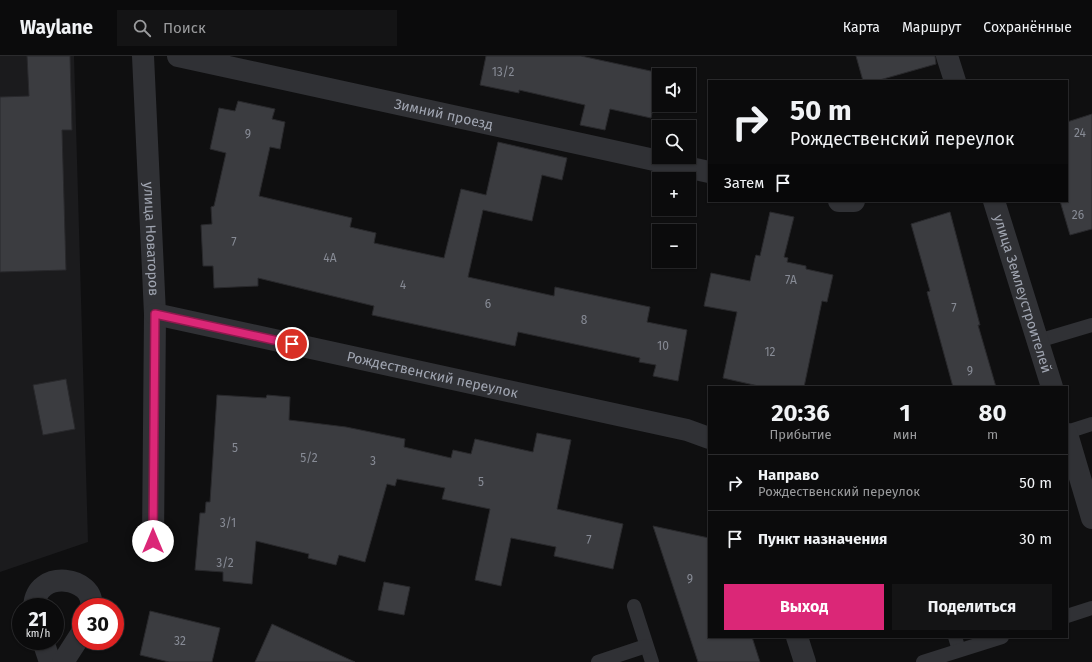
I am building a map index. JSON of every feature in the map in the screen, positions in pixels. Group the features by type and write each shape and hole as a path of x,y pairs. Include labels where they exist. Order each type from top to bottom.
{"street":[{"name":"улица Новаторов","path":"143,56 155,314 153,541"},
{"name":"Зимний проезд","path":"178,56 708,172"},
{"path":"947,56 955,80"},
{"name":"улица Землеустроителей","path":"994,202 1052,386"},
{"name":"Рождественский переулок","path":"155,314 687,430 708,438"},
{"path":"1068,436 1092,518"},
{"path":"35,598 42,586 54,580 68,580 80,585 89,594 90,598"},
{"path":"798,638 805,662"},
{"path":"63,662 72,648"},
{"path":"46,650 50,662"}],"lane":[{"path":"1038,341 1092,325"},
{"path":"1068,433 1092,424"},
{"path":"634,606 652,662"},
{"path":"1068,616 1092,608"},
{"path":"923,662 957,644 996,638"},
{"path":"598,662 646,646"}],"shaded area":[{"path":"0,56 74,56 88,542 0,572"}],"building":[{"path":"27,56 70,56 72,130 62,130 66,270 0,272 0,97 29,96"},
{"path":"486,56 581,56 652,71 652,112 651,118 610,109 605,130 580,125 585,105 519,90 519,93 480,85"},
{"path":"856,56 935,56 936,64 880,80 863,80"},
{"path":"238,101 275,109 272,119 285,122 280,149 270,147 259,196 352,218 350,227 376,233 374,243 444,258 461,189 486,195 498,142 567,158 562,180 542,175 532,221 483,210 468,277 554,296 555,287 650,307 647,322 687,330 678,381 653,376 656,365 639,362 640,358 518,332 515,346 372,315 374,306 258,278 258,286 214,288 213,266 203,266 201,225 212,224 211,207 214,206 226,153 210,149 219,108 235,111"},
{"path":"1092,114 1092,229 1070,235 1060,202 1068,202 1068,122"},
{"path":"770,212 794,217 784,257 788,258 787,262 806,266 806,269 833,275 827,302 822,301 804,386 759,386 723,378 737,312 704,306 711,273 750,281 756,255 760,256"},
{"path":"950,212 980,325 978,325 996,386 953,386 927,292 930,291 911,224"},
{"path":"66,379 75,429 43,435 33,385"},
{"path":"217,395 266,398 267,395 290,397 289,420 346,427 405,439 404,447 451,458 453,450 471,454 475,439 533,452 537,433 571,440 557,509 623,524 613,569 554,556 556,547 511,538 501,586 475,580 490,509 442,499 445,488 397,479 395,486 387,484 365,562 339,555 336,565 308,558 309,554 256,541 252,584 223,581 223,572 195,570 200,513 205,513 206,502 210,502"},
{"path":"653,526 708,538 708,638 752,638 760,662 698,662"},
{"path":"384,582 410,587 404,615 378,610"},
{"path":"150,611 220,628 212,662 169,662 140,655"},
{"path":"272,624 355,662 255,662"}],"route":[{"path":"153,541 155,314 292,344"}]}
